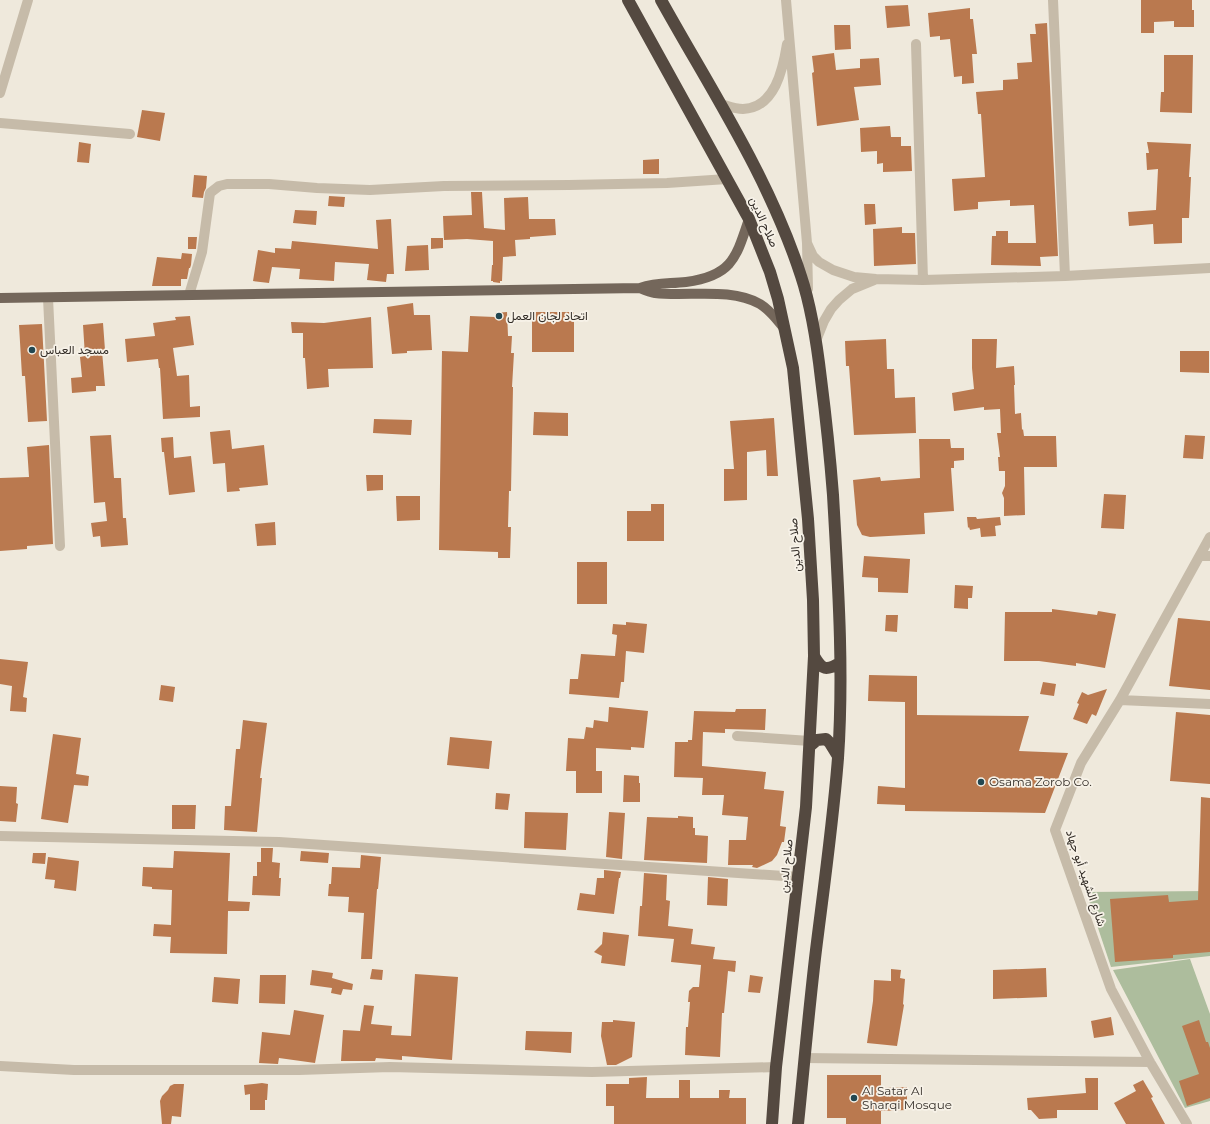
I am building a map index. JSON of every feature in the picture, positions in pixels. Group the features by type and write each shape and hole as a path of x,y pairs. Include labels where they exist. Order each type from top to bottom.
{"highway":[{"name":"صلاح الدين","path":"628,0 750,219 770,272 778,299 792,368 807,512 813,600 814,656 806,807 776,1067 772,1124"},
{"name":"صلاح الدين","path":"661,0 721,104 760,176 793,253 808,300 816,341 826,417 839,582 840,663 838,756 798,1124"},
{"path":"814,656 819,665 826,669 832,668 840,663"},
{"path":"810,744 817,740 826,739 838,756"}],"main road":[{"path":"0,298 640,288 652,284 687,282 709,277 722,271 738,251 750,219"},
{"path":"640,288 654,293 716,295 746,298 769,311 784,328"}],"street":[{"path":"0,93 28,0"},
{"path":"786,0 790,30 807,243 808,300"},
{"path":"1053,0 1065,276"},
{"path":"721,104 744,109 761,103 769,96 781,74 790,30"},
{"path":"916,44 923,280"},
{"path":"0,123 130,134"},
{"path":"189,295 202,252 210,193 219,186 269,184 370,190 444,186 569,186 667,183 727,179"},
{"path":"807,243 813,256 819,262 833,270 854,277 876,279 923,280 1065,276 1210,268"},
{"path":"816,341 827,315 839,300 852,289 876,279"},
{"path":"48,298 60,546"},
{"name":"شارع الشهيد أبو جهاد","path":"1187,1124 1150,1062 1111,989 1055,830 1081,763 1205,556 1210,537"},
{"path":"1120,700 1210,704"},
{"path":"737,736 810,744"},
{"path":"0,836 280,842 799,877"},
{"path":"804,1058 1150,1062"},
{"path":"0,1066 74,1070 299,1070 390,1067 592,1072 776,1067"}],"green space":[{"path":"1210,891 1210,956 1111,967 1086,892"},
{"path":"1190,959 1210,1014 1210,1101 1185,1108 1113,970"}],"building":[{"path":"1141,0 1192,0 1192,10 1194,10 1194,27 1174,27 1174,21 1154,22 1154,33 1141,33"},
{"path":"908,5 910,26 887,28 885,6"},
{"path":"970,8 970,19 973,19 977,54 972,54 974,83 962,84 962,76 954,77 950,39 940,40 940,36 930,37 928,13"},
{"path":"1047,23 1058,256 1040,257 1041,266 991,265 992,236 996,236 996,231 1008,231 1008,243 1036,243 1034,205 1010,206 1010,200 978,202 978,209 954,211 952,179 985,177 981,114 978,114 976,92 1003,90 1003,80 1018,79 1017,63 1032,62 1030,34 1036,34 1035,24"},
{"path":"834,25 850,25 851,49 835,50"},
{"path":"834,53 836,70 860,68 860,59 879,58 881,85 854,87 859,120 817,126 812,73 814,72 812,56"},
{"path":"1164,55 1193,55 1192,113 1160,112 1161,92 1164,92"},
{"path":"142,110 165,113 160,141 137,137"},
{"path":"890,126 891,137 901,137 901,146 911,146 912,171 883,172 883,163 877,164 877,151 861,152 860,128"},
{"path":"79,142 91,144 89,163 77,162"},
{"path":"1147,142 1191,144 1189,218 1182,218 1182,243 1154,244 1153,224 1129,226 1128,212 1156,210 1158,169 1147,170 1146,153 1149,153"},
{"path":"659,159 659,174 643,174 643,160"},
{"path":"194,175 207,176 203,198 192,197"},
{"path":"471,192 482,192 484,228 505,230 504,198 528,197 529,219 555,219 556,235 515,240 516,256 503,257 502,281 500,281 500,283 491,281 493,241 467,239 444,240 443,216 472,215"},
{"path":"329,196 345,197 344,207 328,206"},
{"path":"864,204 875,204 876,224 865,225"},
{"path":"295,210 317,211 316,225 293,223"},
{"path":"391,219 394,274 387,274 386,282 367,280 369,264 335,262 334,281 299,279 300,269 272,267 269,283 253,281 258,250 275,253 275,248 291,249 292,241 378,249 376,220"},
{"path":"902,227 902,233 915,233 916,264 874,266 873,229"},
{"path":"188,237 197,237 196,249 188,249"},
{"path":"431,238 443,238 443,248 431,249"},
{"path":"428,245 429,270 405,271 407,246"},
{"path":"182,253 192,254 187,279 181,279 181,286 152,286 157,257 181,259"},
{"path":"413,303 414,315 430,315 432,350 407,351 407,353 392,354 387,307"},
{"path":"507,312 508,336 512,336 511,353 514,353 512,387 511,491 509,491 508,527 511,527 510,558 498,558 498,552 439,550 442,351 468,352 470,316 495,317 495,313"},
{"path":"532,312 574,312 574,352 532,352"},
{"path":"190,316 194,345 173,348 177,376 189,375 190,407 200,406 200,417 163,419 160,368 158,359 127,362 125,339 155,336 153,323 176,320 175,317"},
{"path":"371,317 373,368 328,369 329,387 307,389 305,358 303,358 303,333 292,333 291,322 324,323"},
{"path":"103,323 105,350 102,351 105,386 96,386 96,391 72,393 71,378 82,377 80,357 85,356 83,325"},
{"path":"42,324 47,421 28,422 25,376 22,376 19,325"},
{"path":"886,339 887,369 894,369 895,398 915,397 916,433 854,435 849,366 846,366 845,341"},
{"path":"972,339 997,339 996,368 1014,366 1015,414 1021,413 1022,430 1023,429 1024,436 1056,436 1057,467 1024,467 1025,515 1004,516 1004,498 1002,493 1005,486 1005,471 999,471 998,457 1000,457 997,433 1001,433 1000,409 984,410 984,407 954,411 952,393 974,389"},
{"path":"1180,351 1209,351 1209,373 1180,372"},
{"path":"534,412 568,413 568,436 533,435"},
{"path":"774,418 778,476 767,476 766,450 747,452 747,500 724,501 724,469 734,469 730,421"},
{"path":"374,419 412,420 411,435 373,433"},
{"path":"230,430 232,449 264,445 268,485 239,488 240,491 227,492 225,463 213,464 210,432"},
{"path":"111,435 114,478 121,478 123,518 126,518 128,545 101,547 100,536 93,537 91,523 107,521 105,502 94,503 90,436"},
{"path":"1185,435 1205,436 1203,459 1183,458"},
{"path":"173,437 174,458 191,456 195,492 169,495 161,438"},
{"path":"919,439 950,439 951,448 964,448 964,460 954,461 954,468 951,468 954,511 924,513 925,534 870,537 862,535 857,525 853,480 880,477 881,481 920,478"},
{"path":"49,445 53,544 27,546 27,549 0,551 0,478 29,477 27,447"},
{"path":"366,475 383,475 383,490 367,491"},
{"path":"1104,494 1126,495 1124,529 1101,528"},
{"path":"396,496 420,496 420,520 397,521"},
{"path":"651,504 664,504 664,541 627,541 627,511 651,511"},
{"path":"967,517 976,517 977,519 1000,517 1001,525 995,526 996,536 981,537 980,528 970,530 969,527 968,528"},
{"path":"275,522 276,545 257,546 255,524"},
{"path":"864,556 910,559 908,593 878,592 878,578 862,577"},
{"path":"577,562 607,562 607,604 577,604"},
{"path":"955,585 973,586 972,598 968,598 968,609 954,608"},
{"path":"1052,609 1097,615 1098,611 1116,614 1105,668 1076,663 1076,666 1039,661 1004,661 1005,612 1052,612"},
{"path":"886,615 898,615 897,632 885,631"},
{"path":"1178,618 1210,621 1210,690 1169,686"},
{"path":"626,622 647,624 644,653 626,651 624,682 621,682 619,698 569,694 570,679 578,679 581,654 615,656 617,635 612,634 613,624 626,625"},
{"path":"0,659 28,662 23,697 27,698 26,712 10,711 12,686 0,684"},
{"name":"Osama Zorob Co.","path":"869,675 917,676 917,715 1029,716 1019,751 1068,753 1045,813 905,811 905,805 877,804 878,786 905,788 905,702 868,701"},
{"path":"1043,682 1056,684 1054,696 1040,694"},
{"path":"161,685 175,687 173,702 159,700"},
{"path":"1107,689 1096,716 1092,714 1087,724 1073,719 1079,704 1077,703 1082,692 1088,695"},
{"path":"609,707 648,711 644,748 631,747 631,750 596,748 596,771 602,771 602,793 576,793 576,771 566,771 568,738 584,739 586,727 593,728 594,720 608,722"},
{"path":"736,709 766,709 765,730 725,729 725,733 703,732 702,766 766,772 764,789 784,791 780,826 786,827 784,842 782,842 777,855 772,861 757,868 752,867 753,865 728,865 729,840 746,840 748,817 722,815 724,795 702,795 703,778 674,777 675,742 688,742 688,740 692,740 694,711 735,712"},
{"path":"1176,712 1210,715 1210,784 1170,781"},
{"path":"243,720 267,723 260,778 262,778 257,832 224,830 225,806 231,806 236,749 240,749"},
{"path":"53,734 81,738 76,774 89,776 88,786 74,785 68,823 41,819"},
{"path":"450,737 492,741 489,769 447,765"},
{"path":"624,775 639,776 640,802 623,802"},
{"path":"0,786 17,787 16,803 18,804 16,822 0,821"},
{"path":"496,793 510,794 508,810 495,809"},
{"path":"1201,797 1210,798 1210,952 1173,955 1173,958 1115,962 1110,899 1168,895 1169,902 1198,900"},
{"path":"172,805 196,805 195,829 172,829"},
{"path":"525,812 568,813 566,850 524,848"},
{"path":"609,812 625,813 622,859 606,857"},
{"path":"678,816 693,817 693,828 695,828 695,835 708,836 707,863 644,860 647,817 678,818"},
{"path":"261,848 273,848 272,862 280,863 280,896 252,895 253,876 257,876 257,862 261,862"},
{"path":"174,851 230,853 228,901 250,902 249,911 228,911 227,954 170,953 171,937 153,936 154,924 171,925 172,890 152,889 152,887 142,886 143,867 173,868"},
{"path":"301,851 329,853 328,863 300,861"},
{"path":"33,853 46,853 45,864 32,863"},
{"path":"361,855 381,857 372,959 361,959 364,913 348,912 349,897 328,896 329,884 331,884 332,867 360,868"},
{"path":"48,857 79,861 76,891 54,888 55,880 45,879"},
{"path":"604,870 621,872 614,914 577,910 580,893 595,895 597,878 604,878"},
{"path":"644,873 667,875 666,900 670,901 668,926 693,929 691,944 715,947 713,959 736,961 735,972 728,971 724,1013 722,1013 720,1057 685,1055 686,1027 688,1027 690,1002 688,1002 689,991 693,987 699,987 701,965 671,962 674,939 638,936"},
{"path":"708,877 728,879 727,906 707,905"},
{"path":"603,932 629,935 625,966 601,963 602,956 594,952 602,944"},
{"path":"1046,968 1047,997 993,999 993,970"},
{"path":"372,969 383,970 382,980 370,979"},
{"path":"891,969 901,970 900,978 905,979 904,1005 897,1046 867,1043 873,1001 874,980 891,981"},
{"path":"312,970 333,973 332,978 353,984 352,990 343,989 341,995 331,993 332,988 310,985"},
{"path":"415,974 458,977 452,1060 402,1056 402,1060 376,1058 375,1061 341,1061 343,1030 360,1031 364,1005 374,1006 371,1024 392,1026 391,1035 411,1036"},
{"path":"260,975 286,975 285,1004 259,1003"},
{"path":"750,975 763,977 760,993 748,992"},
{"path":"214,977 240,979 238,1004 212,1002"},
{"path":"294,1010 324,1015 315,1063 279,1058 278,1064 259,1063 262,1032 290,1035"},
{"path":"1111,1017 1114,1035 1094,1038 1091,1021"},
{"path":"613,1020 635,1022 632,1057 616,1065 607,1065 601,1036 602,1022 613,1022"},
{"path":"1199,1020 1206,1042 1208,1042 1210,1048 1210,1098 1187,1106 1179,1081 1199,1074 1182,1026"},
{"path":"526,1031 572,1032 571,1053 525,1050"},
{"name":"Al Satar Al Sharqi Mosque","path":"827,1075 881,1075 881,1088 907,1087 907,1110 881,1111 881,1124 846,1124 846,1118 827,1118"},
{"path":"647,1077 646,1098 679,1098 679,1080 690,1080 690,1098 719,1098 719,1090 730,1090 729,1098 746,1098 746,1124 614,1124 614,1106 606,1106 606,1084 629,1084 629,1078"},
{"path":"1085,1078 1098,1078 1098,1110 1057,1110 1057,1118 1039,1119 1031,1110 1028,1110 1027,1098 1086,1093"},
{"path":"1143,1080 1153,1097 1151,1098 1165,1124 1126,1124 1114,1103 1136,1091 1133,1085"},
{"path":"262,1083 268,1084 265,1110 250,1110 250,1094 245,1095 244,1085"},
{"path":"174,1084 184,1084 181,1117 172,1116 171,1124 162,1124 160,1101 170,1086"}],"place":[{"name":"اتحاد لجان العمل","path":"499,316"},
{"name":"مسجد العباس","path":"32,350"},
{"name":"Osama Zorob Co.","path":"981,782"},
{"name":"Al Satar Al Sharqi Mosque","path":"854,1098"}]}
